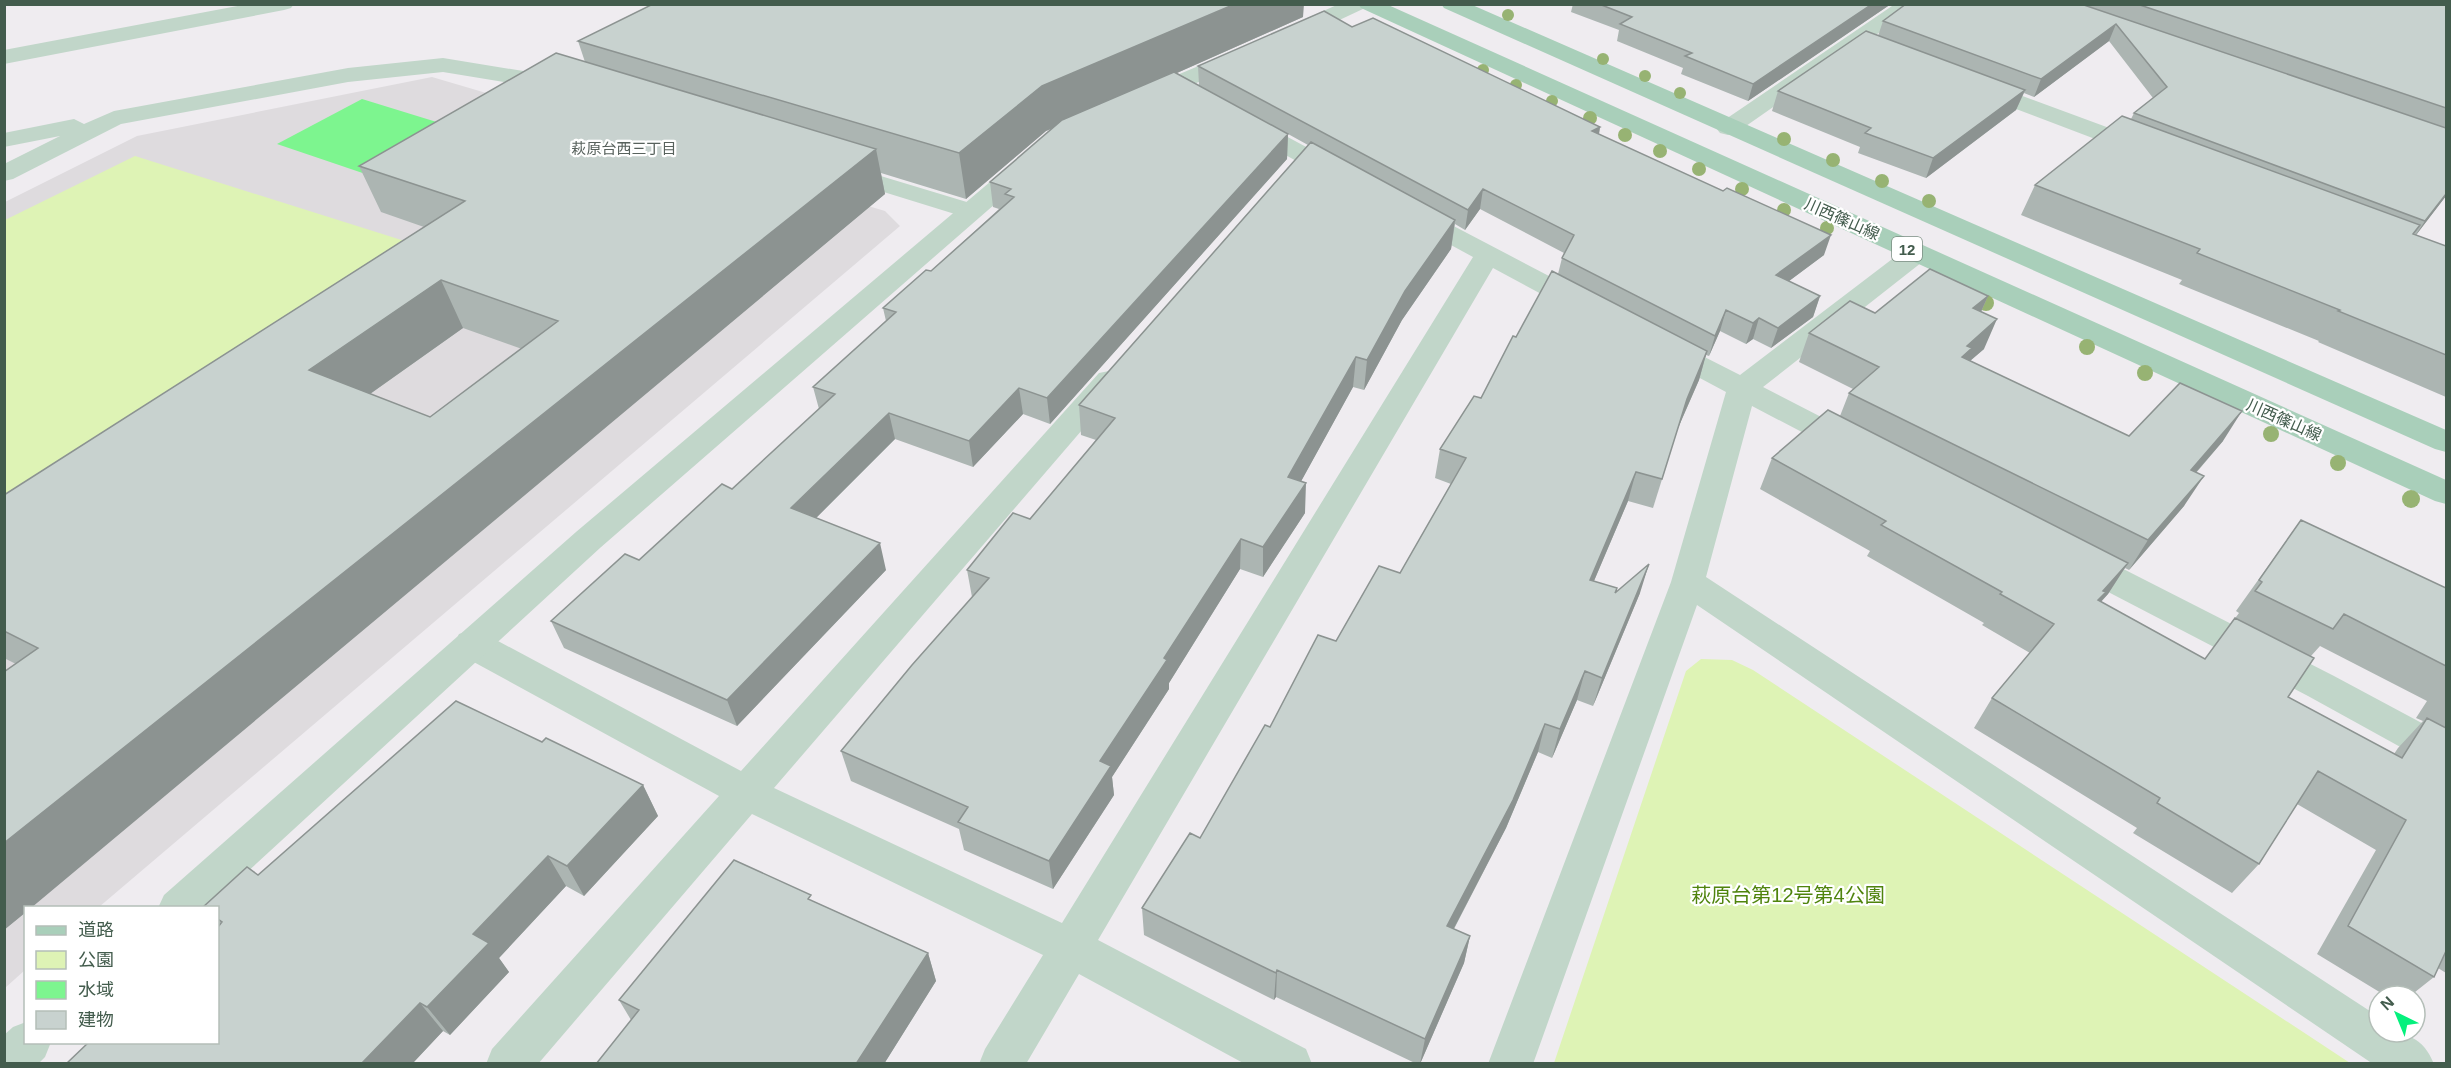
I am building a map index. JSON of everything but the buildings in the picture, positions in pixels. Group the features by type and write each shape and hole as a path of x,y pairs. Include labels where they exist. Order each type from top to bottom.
{"main road":[{"name":"川西篠山線","path":"1368,4 2446,493"},
{"name":"12","path":"1451,4 1728,128 2446,442"}],"street":[{"path":"4,57 284,4"},
{"path":"1124,106 1358,4"},
{"path":"1728,128 1868,45 1910,4"},
{"path":"4,140 348,75 443,65 559,84 582,91"},
{"path":"1957,78 2157,154"},
{"path":"1175,84 1487,255 1878,459"},
{"path":"4,174 114,118"},
{"path":"181,906 588,540 1047,146"},
{"path":"1282,183 1306,156"},
{"path":"822,165 971,211"},
{"path":"1510,1064 1688,582 1742,388 1917,253"},
{"path":"1001,1064 1487,255"},
{"path":"508,1064 1133,354"},
{"path":"2047,545 2321,686 2446,754"},
{"path":"1688,582 2412,1064"},
{"path":"472,644 747,793 1072,948 1290,1064"},
{"path":"6,1064 27,1044"}],"shaded area":[{"path":"432,77 885,211 900,226 100,906 24,906 24,971 5,988 5,202 137,136"}],"green space":[{"path":"135,156 449,255 5,546 5,220"},
{"name":"萩原台第12号第4公園","path":"1701,659 1732,660 1753,670 2350,1063 1554,1063 1686,671"}],"water":[{"path":"362,99 482,136 398,185 277,144"}],"district":[{"name":"萩原台西三丁目","path":"624,148"}]}
